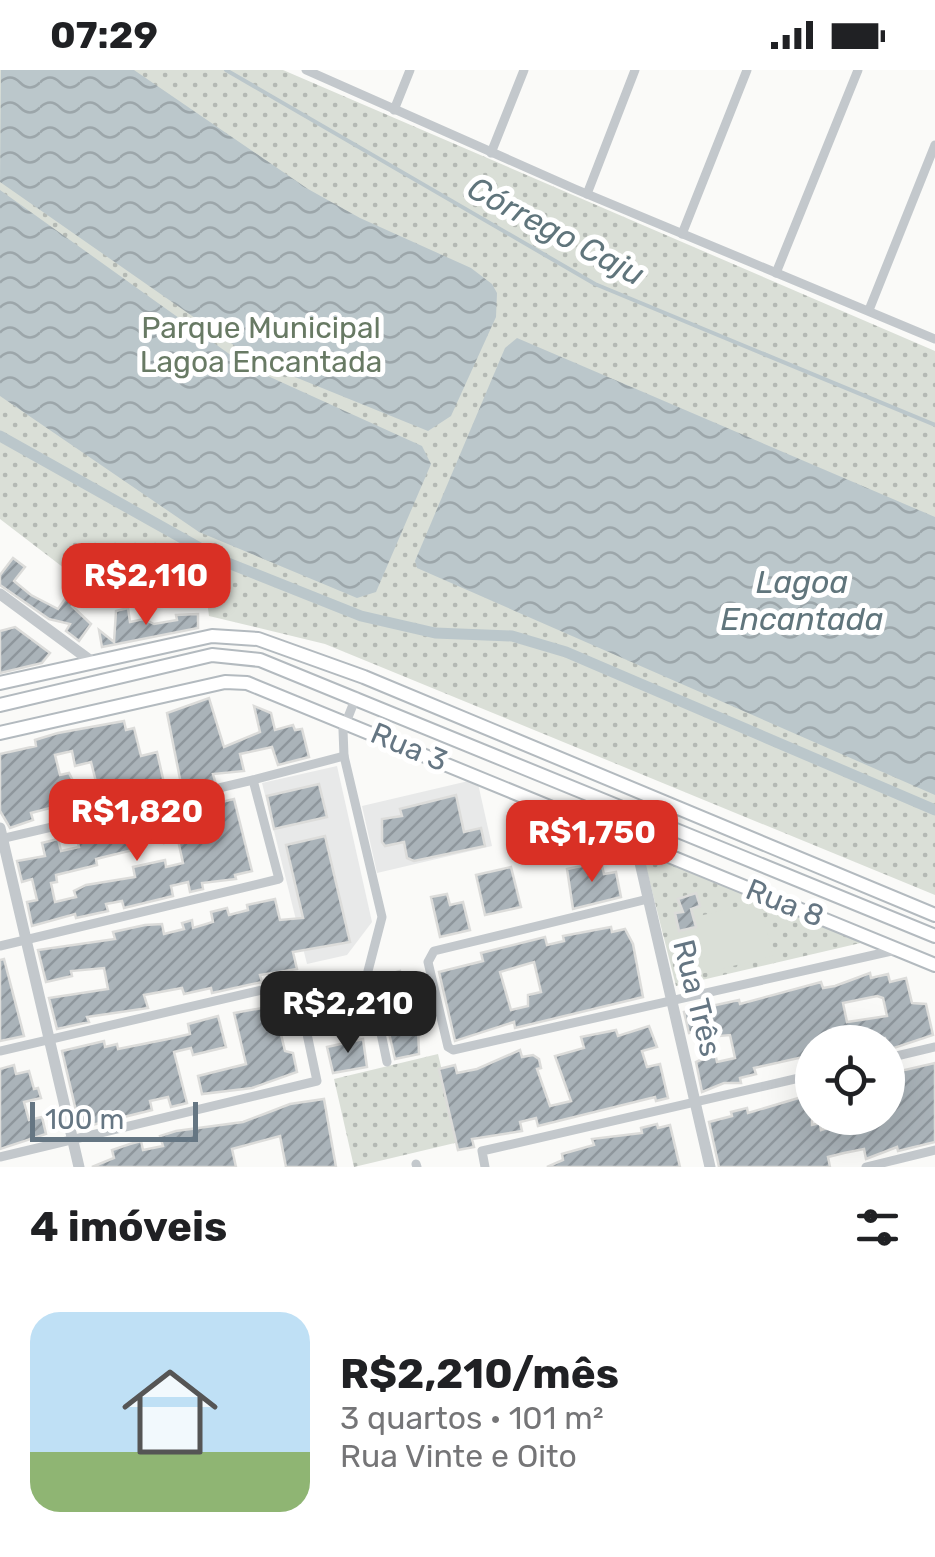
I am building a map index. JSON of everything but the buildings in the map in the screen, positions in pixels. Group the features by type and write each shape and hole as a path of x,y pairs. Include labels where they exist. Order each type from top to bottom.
{"main road":[{"path":"0,683 230,634 258,639 364,678 935,916"},
{"path":"0,705 212,655 260,660 935,936"},
{"path":"356,697 364,678"},
{"name":"Rua 3","path":"0,733 236,680 635,841"},
{"name":"Rua 8","path":"635,841 935,964"}],"street":[{"path":"306,70 587,194 935,339"},
{"path":"394,110 410,70"},
{"path":"491,152 524,70"},
{"path":"587,194 635,70"},
{"path":"682,234 746,70"},
{"path":"776,273 858,70"},
{"path":"869,310 935,146"},
{"path":"0,594 91,661"},
{"path":"356,697 345,721 344,756 382,918 368,963 388,1062"},
{"path":"79,1167 1,835 344,756"},
{"path":"0,946 280,878 253,780"},
{"name":"Rua Três","path":"635,841 710,1167"},
{"path":"648,899 434,951 428,962 446,1042 454,1050 899,950"},
{"path":"0,1051 296,982 317,1082 0,1157"},
{"path":"377,1012 436,1000"},
{"path":"905,1054 935,1047"},
{"path":"485,1167 482,1151 795,1079"},
{"path":"866,1167 935,1150"}],"shaded area":[{"path":"337,766 372,922 347,955 307,964 262,783"},
{"path":"477,779 492,846 377,873 362,806"}],"green space":[{"name":"Parque Municipal Lagoa Encantada","path":"0,70 283,70 935,351 935,895 325,644 209,616 207,601 107,601 0,519"},
{"path":"642,851 869,941 676,986"},
{"path":"760,901 773,956 684,978 671,923"},
{"path":"438,1054 459,1142 354,1167 334,1079"}],"water":[{"path":"1,70 134,70 308,189 360,218 471,268 492,284 497,293 496,317 451,416 428,431 258,362 0,182"},
{"path":"0,190 246,366 422,446 431,464 376,592 357,598 199,532 0,396"},
{"name":"Lagoa Encantada","path":"517,338 935,517 935,795 417,568 415,561 505,348"}],"waterway":[{"name":"Córrego Caju","path":"226,70 595,284 935,425"},
{"path":"0,436 223,561 361,616 435,633 512,636 566,652 935,810"}]}
